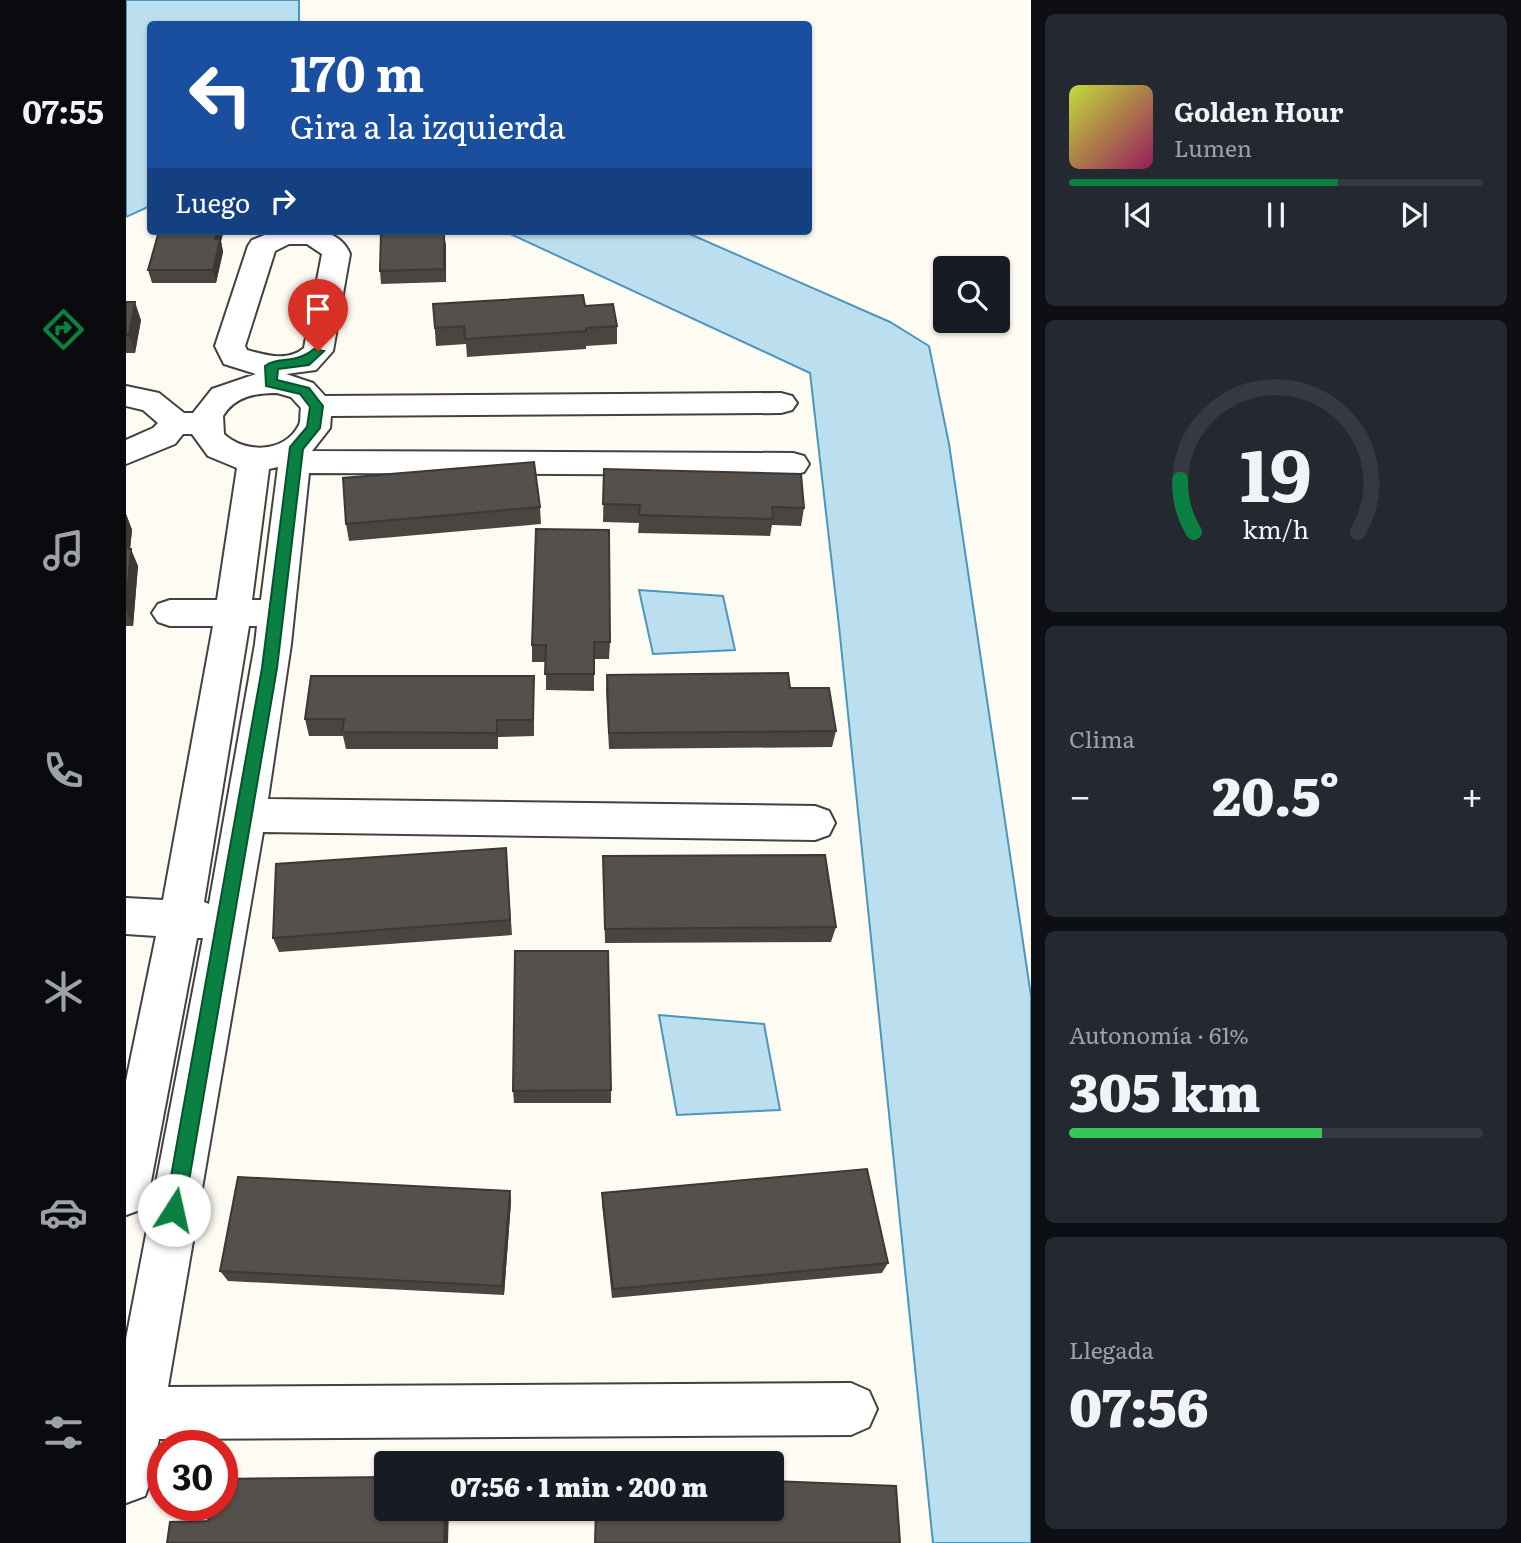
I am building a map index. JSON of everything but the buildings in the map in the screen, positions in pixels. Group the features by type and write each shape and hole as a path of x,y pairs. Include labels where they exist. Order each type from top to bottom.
{"street":[{"path":"126,453 190,424 208,413 221,397 271,374 304,363 318,351 336,254 333,246 310,235 275,238 262,246 230,346 235,357 271,374 305,391 317,406 314,428 282,457 235,613 181,919 126,1192"},
{"path":"126,396 141,396 155,403 190,424 229,455 793,464"},
{"path":"317,406 781,403"},
{"path":"126,1477 246,815 277,613 282,457"},
{"path":"170,613 277,613"},
{"path":"246,815 816,823"},
{"path":"126,916 226,921"},
{"path":"149,1077 198,1077"},
{"path":"138,1413 851,1409"}],"water":[{"path":"126,0 299,0 299,21 147,21 147,207 126,217"},
{"path":"513,235 692,235 890,322 929,346 949,444 1031,996 1031,1543 933,1543 839,626 810,373"},
{"path":"639,590 723,596 735,650 653,654"},
{"path":"659,1015 764,1024 780,1110 677,1115"}],"route":[{"path":"174,1210 246,815 279,601 296,447 314,428 317,406 305,391 289,385 270,383 272,366 304,363 318,351"}]}
